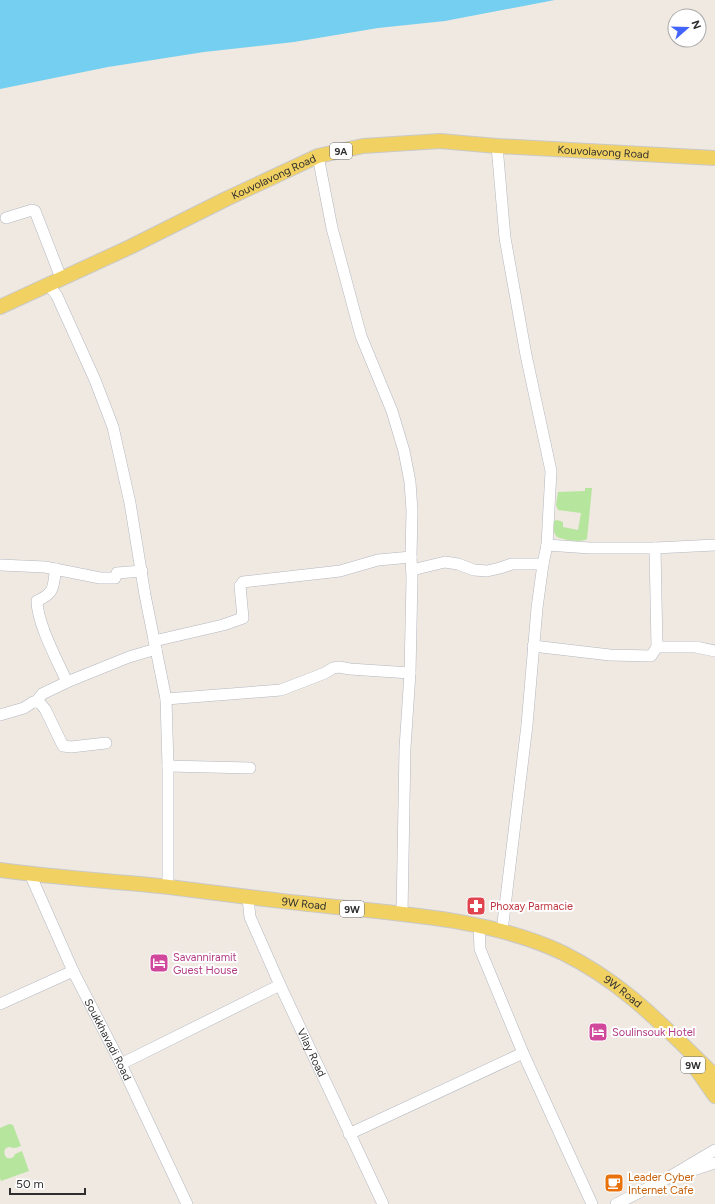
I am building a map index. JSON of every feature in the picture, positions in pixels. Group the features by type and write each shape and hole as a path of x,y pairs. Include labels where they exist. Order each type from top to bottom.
{"main road":[{"name":"Kouvolavong Road","path":"0,307 130,248 226,199 318,156 363,146 440,141 497,146 715,158"},
{"name":"9W Road","path":"0,870 168,887 248,898 402,914 479,925 502,931 533,941 562,953 597,972 636,1000 715,1076"},
{"name":"9W Road","path":"672,1035 715,1096"}],"street":[{"path":"497,146 505,238 526,355 551,471 547,545 543,564 533,646 527,725 502,931"},
{"path":"318,156 332,228 361,336 392,411 404,451 410,482 412,511 412,570 410,673 405,755 402,914"},
{"path":"6,218 32,210 35,212 61,278"},
{"path":"48,284 57,296 95,380 113,427 124,472 166,699 168,766 168,887"},
{"path":"547,545 590,548 655,548 715,545"},
{"path":"533,646 610,655 652,656 657,647 655,548"},
{"path":"0,715 36,702 42,694 67,682 155,645 243,618 240,586 243,582 340,571 378,560 411,557"},
{"path":"412,570 445,562 458,564 474,570 487,571 512,564 543,564"},
{"path":"0,565 45,567 100,578 115,578 117,573 142,571"},
{"path":"56,569 52,592 46,597 37,601 37,609 47,638 67,682"},
{"path":"657,647 696,647 715,650"},
{"path":"166,699 281,690 325,673 333,668 339,667 410,673"},
{"path":"36,702 39,702 45,709 63,746 71,747 106,743"},
{"path":"168,766 250,768"},
{"name":"Soukkhavadi Road","path":"30,874 73,971 121,1064 187,1204"},
{"name":"Vilay Road","path":"248,898 250,918 280,986 383,1204"},
{"path":"479,925 480,949 523,1053 592,1204"},
{"path":"0,1004 73,971"},
{"path":"121,1064 280,986"},
{"path":"349,1134 523,1053"},
{"path":"616,1204 666,1179 715,1150"},
{"path":"666,1179 715,1163"}],"green space":[{"path":"585,488 592,488 587,539 576,541 557,537 553,526 554,521 557,520 563,522 563,527 578,530 581,513 558,510 556,505 558,492 585,491"},
{"path":"9,1124 13,1125 21,1146 6,1148 4,1151 5,1155 7,1158 11,1158 15,1154 22,1151 29,1171 1,1181 0,1128"}],"water":[{"path":"0,0 555,0 445,21 378,28 294,42 204,52 108,67 0,89"}],"place":[{"name":"Phoxay Parmacie","path":"476,906"},
{"name":"Savanniramit Guest House","path":"159,963"},
{"name":"Soulinsouk Hotel","path":"598,1032"},
{"name":"Leader Cyber Internet Cafe","path":"614,1183"}]}
